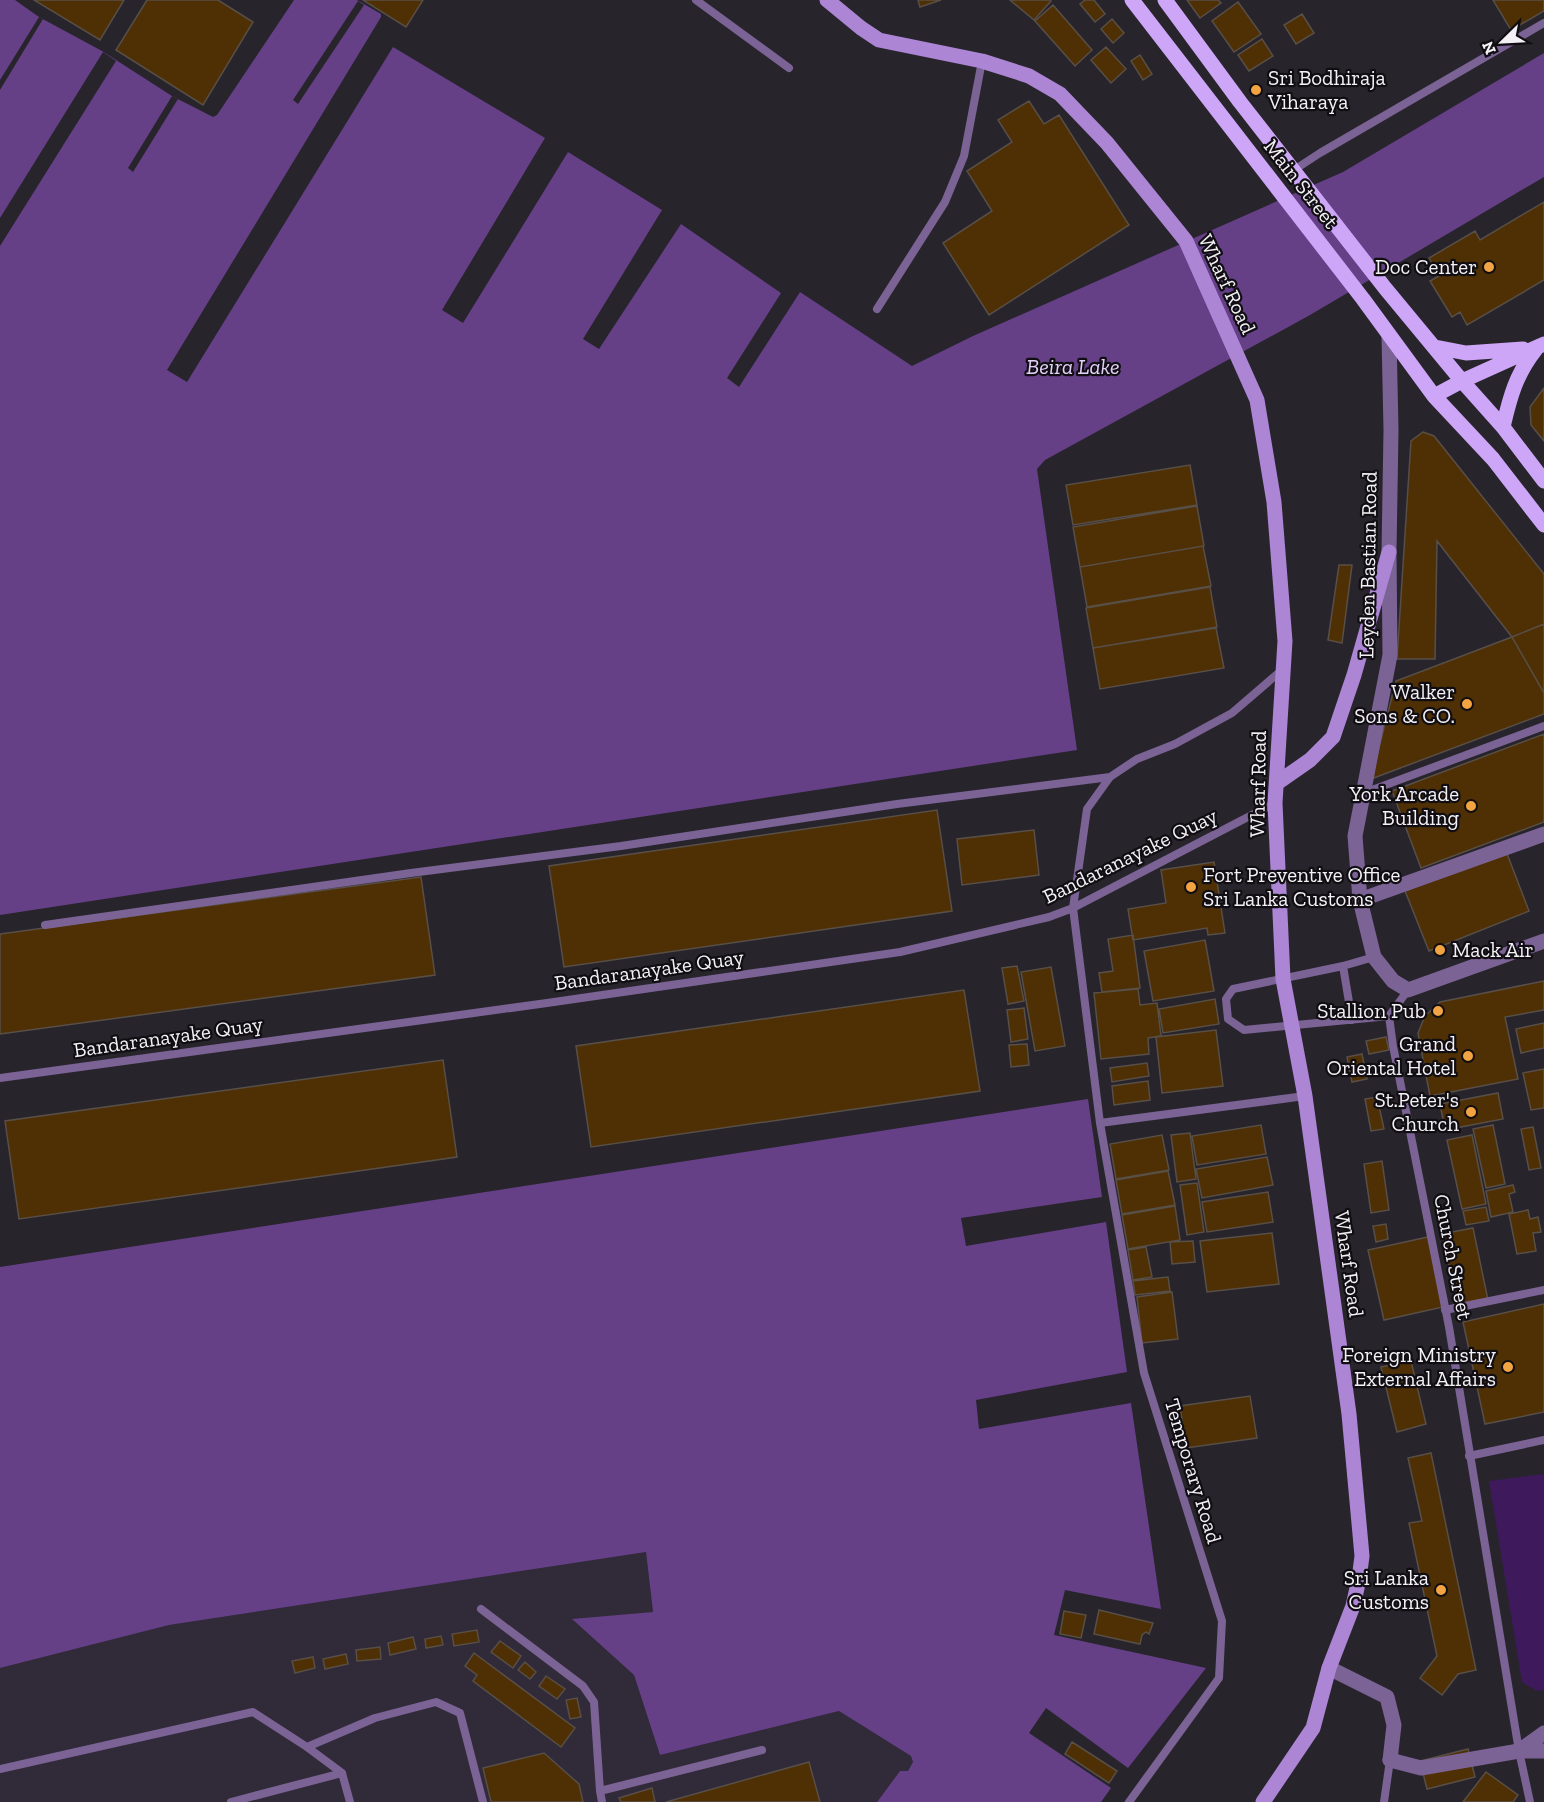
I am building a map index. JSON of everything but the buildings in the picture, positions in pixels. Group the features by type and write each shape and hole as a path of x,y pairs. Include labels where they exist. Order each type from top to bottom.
{"main road":[{"name":"Wharf Road","path":"827,0 879,40 982,60 1029,76 1060,94 1107,143 1186,241 1257,400 1274,502 1285,641 1275,803 1284,979 1305,1096 1349,1414 1362,1556 1353,1606 1329,1668 1313,1728 1263,1802"},
{"name":"Main Street","path":"1132,0 1363,299 1434,396 1492,459 1544,525"},
{"name":"Main Street","path":"1165,0 1240,102 1385,288 1503,427 1544,481"},
{"path":"1435,347 1466,353 1541,346"},
{"path":"1434,396 1541,346"},
{"path":"1503,427 1516,381 1524,365 1541,346"},
{"path":"1277,783 1310,760 1333,737 1354,675 1389,552"}],"street":[{"name":"Leyden Bastian Road","path":"1389,336 1390,655 1355,837 1360,900 1374,957 1393,981 1408,990"},
{"path":"1360,900 1544,834"},
{"path":"1408,990 1544,941"},
{"path":"1329,1668 1387,1697 1394,1725 1390,1760 1421,1768 1519,1751 1544,1751"},
{"path":"1519,1751 1544,1733"}],"lane":[{"path":"696,0 789,68"},
{"path":"1298,176 1320,153 1544,23"},
{"path":"877,309 945,202 964,156 982,60"},
{"path":"45,925 621,846 897,804 1110,777 1137,759 1175,744 1232,713 1283,668"},
{"path":"1364,793 1544,726"},
{"name":"Temporary Road","path":"1110,777 1087,808 1073,908 1100,1123 1144,1372 1221,1622 1219,1678 1128,1802"},
{"name":"Bandaranayake Quay","path":"0,1078 547,1004 900,952 1049,917 1073,908 1275,803"},
{"path":"1374,957 1233,989 1226,999 1228,1019 1244,1030 1389,1016 1408,990"},
{"path":"1342,966 1352,1020"},
{"name":"Church Street","path":"1389,1016 1445,1310 1519,1751 1530,1802"},
{"path":"1100,1123 1305,1096"},
{"path":"1445,1310 1544,1290"},
{"path":"1469,1456 1544,1440"},
{"path":"481,1609 583,1686 594,1702 602,1802"},
{"path":"308,1747 375,1718 436,1702 460,1713 483,1802"},
{"path":"0,1769 253,1712 308,1747 342,1773 350,1802"},
{"path":"600,1791 762,1750"},
{"path":"1384,1802 1390,1760"},
{"path":"231,1802 342,1773"}],"shaded area":[{"path":"1544,1474 1544,1690 1537,1691 1522,1682 1489,1481"},
{"path":"646,1552 653,1612 573,1620 634,1675 660,1755 839,1711 911,1756 913,1762 908,1771 900,1771 877,1802 0,1802 0,1668 169,1625"}],"water":[{"name":"Beira Lake","path":"0,0 15,0 39,17 102,51 172,96 213,117 217,115 294,0 357,0 381,14 167,370 187,382 393,47 545,138 442,310 463,323 568,152 662,210 583,339 599,349 681,224 781,293 727,378 739,387 800,292 912,366 973,336 1343,172 1544,53 1544,177 1310,315 1045,460 1037,469 1077,750 0,915"},
{"path":"1088,1099 1102,1197 961,1218 966,1246 1106,1222 1127,1372 976,1400 979,1429 1131,1403 1161,1609 1065,1590 1054,1635 1206,1668 1128,1768 1046,1708 1029,1733 1111,1788 1101,1802 877,1802 900,1771 908,1771 913,1762 911,1756 839,1711 660,1755 634,1675 572,1619 653,1612 646,1552 169,1625 0,1668 0,1267"}],"pier":[{"path":"358,1 364,5 298,104 293,100"},
{"path":"39,17 43,19 0,90 0,80"},
{"path":"103,52 116,61 0,246 0,218"},
{"path":"172,96 178,99 133,172 128,168"}],"place":[{"name":"Sri Bodhiraja Viharaya","path":"1256,90"},
{"name":"Doc Center","path":"1489,267"},
{"name":"Walker Sons & CO.","path":"1467,704"},
{"name":"York Arcade Building","path":"1471,806"},
{"name":"Fort Preventive Office Sri Lanka Customs","path":"1191,887"},
{"name":"Mack Air","path":"1440,950"},
{"name":"Stallion Pub","path":"1438,1011"},
{"name":"Grand Oriental Hotel","path":"1468,1056"},
{"name":"St.Peter's Church","path":"1471,1112"},
{"name":"Foreign Ministry External Affairs","path":"1508,1367"},
{"name":"Sri Lanka Customs","path":"1441,1590"}]}
